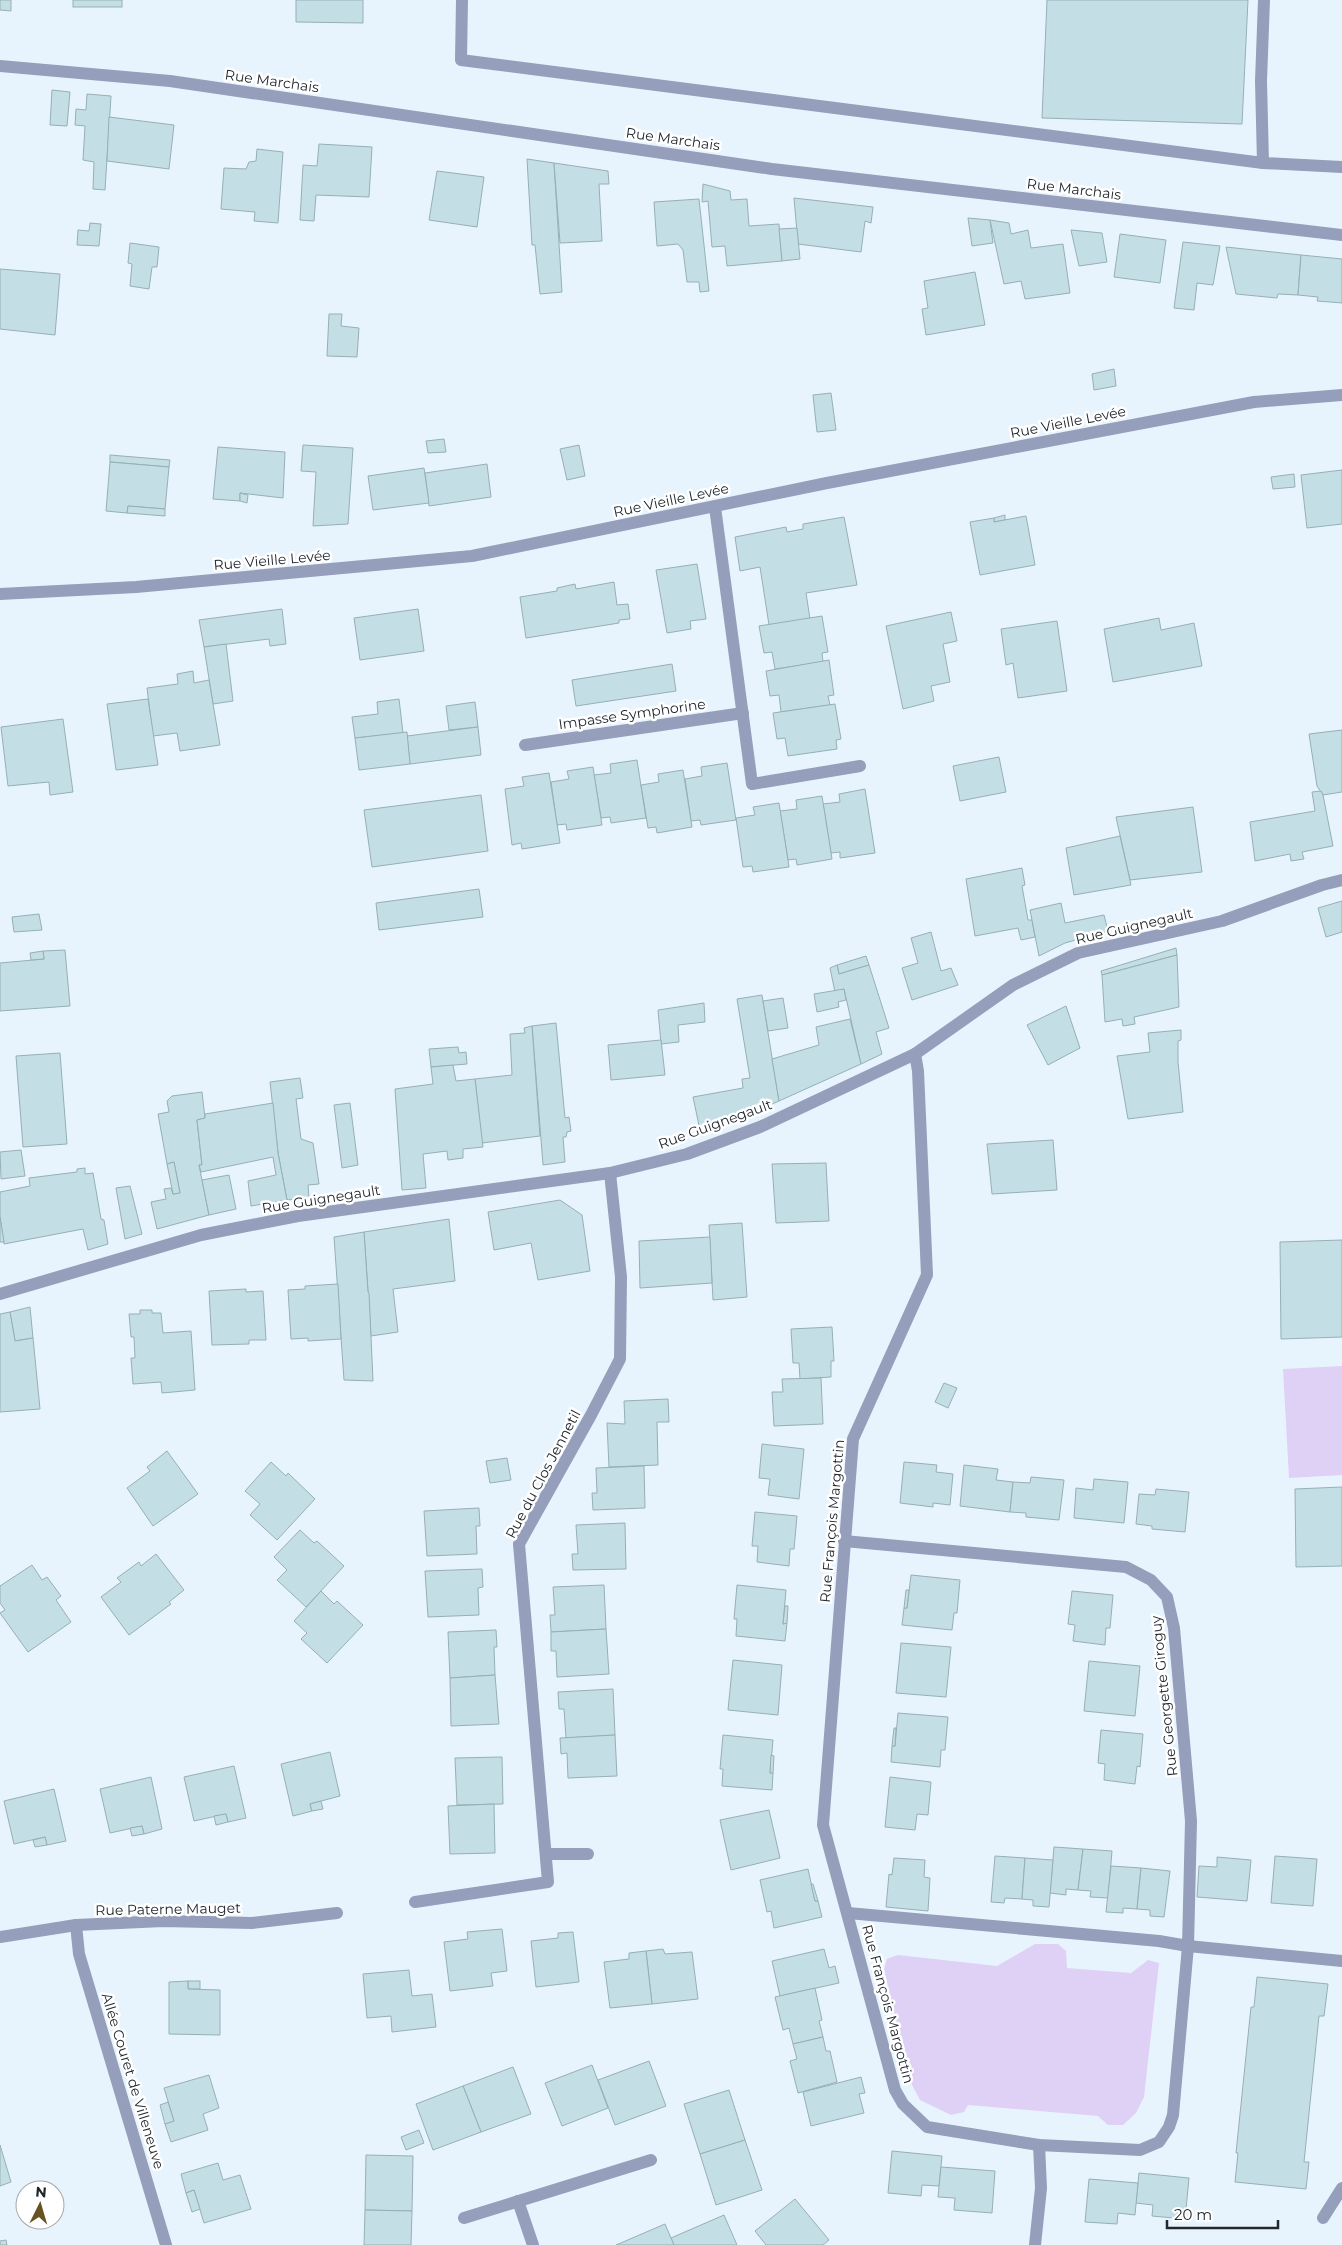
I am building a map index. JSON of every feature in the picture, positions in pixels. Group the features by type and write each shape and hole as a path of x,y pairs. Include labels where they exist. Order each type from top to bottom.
{"street":[{"path":"462,0 460,60 1263,163 1342,167"},
{"path":"1263,163 1262,81 1264,0"},
{"name":"Rue Marchais","path":"0,66 170,81 772,169 1342,235"},
{"name":"Rue Vieille Levée","path":"0,594 136,587 472,556 827,483 1254,402 1342,395"},
{"path":"715,507 752,784 860,766"},
{"name":"Impasse Symphorine","path":"525,745 743,713"},
{"name":"Rue Guignegault","path":"0,1294 201,1235 298,1216 610,1173 687,1154 760,1126 915,1054 1013,985 1078,953 1222,921 1322,885 1342,880"},
{"name":"Rue François Margottin","path":"915,1054 918,1071 927,1275 853,1439 823,1825 895,2090 903,2104 927,2128 1039,2145 1140,2150 1159,2142 1169,2127 1173,2115 1188,1946"},
{"name":"Rue du Clos Jennetil","path":"415,1902 548,1882 519,1544 620,1359 621,1277 610,1173"},
{"name":"Rue Georgette Giroguy","path":"844,1541 1126,1567 1151,1580 1167,1597 1174,1628 1191,1821 1188,1946"},
{"path":"546,1854 588,1854"},
{"name":"Rue Paterne Mauget","path":"0,1937 76,1925 164,1921 252,1923 337,1913"},
{"name":"Rue François Margottin","path":"848,1913 1158,1941 1188,1946 1342,1961"},
{"name":"Allée Couret de Villeneuve","path":"76,1925 79,1954 166,2245"},
{"path":"1035,2245 1041,2188 1039,2145"},
{"path":"464,2218 651,2160"},
{"path":"1322,2218 1342,2188"},
{"path":"518,2200 533,2245"}],"shaded area":[{"path":"1342,1366 1342,1475 1289,1478 1283,1369"},
{"path":"1035,1944 1058,1944 1066,1951 1067,1968 1131,1973 1148,1960 1159,1963 1144,2097 1136,2113 1123,2125 1108,2125 1098,2116 968,2105 964,2112 951,2115 920,2100 910,2081 884,1969 887,1959 898,1955 997,1966"}],"building":[{"path":"0,0 11,0 11,11 0,10"},
{"path":"73,0 122,0 122,7 73,7"},
{"path":"296,0 363,0 363,23 296,22"},
{"path":"1047,0 1248,0 1242,124 1042,118"},
{"path":"52,90 70,92 67,126 50,125"},
{"path":"87,94 111,96 105,190 93,189 94,162 83,160 85,126 75,125 76,109 86,110"},
{"path":"109,117 174,125 169,169 107,161"},
{"path":"319,144 372,147 369,197 316,195 314,221 300,220 303,165 317,166"},
{"path":"257,149 283,152 278,223 254,221 255,212 221,209 224,168 246,169 249,162 256,161"},
{"path":"527,159 554,163 562,292 540,294 535,245 532,245"},
{"path":"554,163 608,171 609,184 599,184 602,241 560,243"},
{"path":"437,171 484,177 477,227 429,220"},
{"path":"703,184 730,191 731,200 747,199 749,226 779,224 782,261 727,266 725,246 712,247 708,201 702,202"},
{"path":"794,198 873,207 871,223 865,221 861,252 798,244"},
{"path":"699,199 709,291 700,292 699,282 687,282 683,250 678,244 657,246 654,202"},
{"path":"968,218 990,220 993,243 972,246"},
{"path":"990,220 1009,223 1011,234 1028,230 1031,248 1063,244 1070,293 1025,299 1021,281 1004,284"},
{"path":"90,223 101,224 99,246 77,245 78,230 89,231"},
{"path":"797,228 800,259 782,261 779,229"},
{"path":"1071,230 1102,233 1107,262 1079,266"},
{"path":"1120,234 1166,240 1160,283 1114,277"},
{"path":"1183,242 1220,246 1213,285 1197,283 1194,310 1174,308"},
{"path":"130,243 159,247 157,267 152,267 149,289 130,286 132,264 128,263"},
{"path":"1226,247 1301,255 1298,295 1278,294 1277,298 1236,294"},
{"path":"1301,255 1342,259 1342,303 1317,301 1318,297 1298,295"},
{"path":"0,269 60,274 55,335 0,329"},
{"path":"975,272 985,325 926,335 922,309 928,308 924,281"},
{"path":"329,314 342,314 341,326 359,328 357,357 327,356"},
{"path":"1114,369 1116,386 1094,390 1092,374"},
{"path":"831,393 836,430 817,432 813,395"},
{"path":"444,439 446,452 428,453 426,441"},
{"path":"303,445 353,448 348,524 313,526 316,472 301,471"},
{"path":"579,445 585,476 567,480 560,449"},
{"path":"218,447 285,452 283,498 240,493 240,501 213,499"},
{"path":"110,455 170,460 169,467 110,462"},
{"path":"110,462 169,467 165,509 128,506 127,513 106,511"},
{"path":"487,464 491,497 429,506 425,473"},
{"path":"424,468 429,503 373,510 368,476"},
{"path":"1342,470 1342,524 1307,528 1301,475"},
{"path":"1294,474 1295,487 1273,489 1271,477"},
{"path":"240,493 248,495 247,503 240,501"},
{"path":"128,506 165,509 165,516 127,513"},
{"path":"1005,515 1005,520 994,522 994,518"},
{"path":"1026,516 1035,565 980,575 970,522 994,518 994,522"},
{"path":"844,517 857,585 806,593 810,619 769,625 760,567 740,571 735,537 786,527 787,532 803,529 803,524"},
{"path":"697,564 706,619 690,621 691,629 667,633 656,570"},
{"path":"614,582 617,605 628,604 630,619 619,620 619,623 526,638 520,597 557,591 557,588 575,584 576,589"},
{"path":"282,609 286,644 270,646 269,639 204,647 199,620"},
{"path":"418,609 424,651 360,660 354,618"},
{"path":"951,612 957,641 943,644 950,682 931,686 934,701 903,709 886,626"},
{"path":"822,616 828,652 822,653 823,662 775,669 772,652 764,653 759,626"},
{"path":"1159,618 1161,630 1194,623 1202,666 1113,682 1104,629"},
{"path":"1057,621 1067,691 1018,698 1013,663 1006,665 1001,629"},
{"path":"226,644 233,701 213,704 204,647"},
{"path":"829,660 834,695 828,696 830,705 781,712 779,695 770,696 766,671"},
{"path":"672,664 676,691 576,706 572,680"},
{"path":"193,671 194,683 209,680 220,745 180,751 177,733 153,736 147,688 178,684 177,674"},
{"path":"148,699 158,765 116,770 107,704"},
{"path":"399,699 403,733 355,738 352,717 378,714 377,702"},
{"path":"475,702 478,727 449,730 446,706"},
{"path":"835,704 841,739 836,740 837,749 788,756 785,738 777,739 773,713"},
{"path":"63,719 73,792 50,795 49,782 8,786 1,727"},
{"path":"478,727 481,755 410,764 407,736"},
{"path":"1342,730 1342,792 1323,795 1317,786 1309,734"},
{"path":"407,732 410,764 359,770 355,738"},
{"path":"999,757 1006,792 960,801 953,766"},
{"path":"637,760 646,818 611,823 610,817 601,818 594,775 611,773 610,764"},
{"path":"727,763 736,820 701,825 700,820 691,821 685,779 702,776 701,767"},
{"path":"593,767 602,825 567,830 566,824 557,825 551,782 569,779 567,771"},
{"path":"683,770 692,827 657,833 656,827 648,828 641,785 659,782 658,774"},
{"path":"549,773 560,843 522,849 521,843 512,845 505,789 524,786 522,777"},
{"path":"865,789 875,853 840,858 840,852 831,853 823,804 840,802 839,794"},
{"path":"1321,791 1333,846 1302,852 1304,859 1291,861 1290,854 1255,861 1250,822 1315,811 1312,792"},
{"path":"481,795 488,851 372,867 364,810"},
{"path":"822,796 832,859 797,865 796,859 788,860 780,811 797,809 796,800"},
{"path":"779,803 789,867 753,872 752,866 743,867 736,818 755,815 753,807"},
{"path":"1193,807 1202,872 1130,880 1116,817"},
{"path":"1120,836 1131,885 1074,895 1066,848"},
{"path":"1022,868 1025,885 1022,886 1028,920 1032,920 1035,937 1021,940 1018,928 975,936 966,879"},
{"path":"479,889 483,917 379,930 376,903"},
{"path":"1342,901 1342,932 1326,937 1318,908"},
{"path":"1061,903 1065,923 1104,915 1108,931 1065,943 1039,956 1030,910"},
{"path":"39,914 42,930 14,932 12,917"},
{"path":"931,932 941,971 951,968 958,985 912,1000 902,968 918,963 911,938"},
{"path":"1176,948 1177,955 1102,975 1101,971"},
{"path":"65,950 70,1006 0,1011 0,963 44,959 43,951"},
{"path":"43,951 44,959 31,960 30,953"},
{"path":"1177,955 1179,1007 1134,1017 1135,1024 1123,1026 1122,1019 1105,1022 1102,975"},
{"path":"866,956 869,965 839,974 837,965"},
{"path":"837,965 839,974 869,965 889,1028 876,1032 882,1054 861,1064 844,989 835,992 830,968"},
{"path":"844,989 846,1000 838,1002 839,1007 817,1012 814,994"},
{"path":"762,995 779,1101 701,1135 693,1097 743,1088 742,1079 750,1078 737,999"},
{"path":"783,998 788,1028 768,1031 763,1001"},
{"path":"704,1003 705,1022 678,1025 679,1042 661,1044 658,1010"},
{"path":"1066,1006 1080,1048 1048,1065 1027,1025"},
{"path":"850,1019 861,1064 779,1101 772,1059 819,1045 816,1027"},
{"path":"556,1023 565,1118 569,1117 571,1131 567,1132 566,1137 563,1137 565,1162 543,1165 532,1026"},
{"path":"532,1026 540,1136 482,1143 475,1079 512,1075 510,1034 525,1033 524,1028"},
{"path":"1181,1030 1181,1040 1178,1041 1178,1062 1183,1112 1128,1119 1117,1056 1150,1052 1148,1033"},
{"path":"661,1040 665,1075 611,1080 608,1045"},
{"path":"458,1047 459,1053 466,1052 467,1064 431,1067 429,1049"},
{"path":"60,1053 67,1144 23,1147 16,1056"},
{"path":"453,1065 456,1081 475,1079 483,1147 463,1149 463,1158 448,1160 447,1151 423,1154 426,1188 402,1190 395,1089 433,1084 431,1067"},
{"path":"300,1078 303,1098 296,1099 301,1139 313,1143 319,1184 308,1185 309,1198 287,1200 278,1153 270,1082"},
{"path":"202,1092 205,1118 197,1120 202,1165 199,1165 209,1215 157,1229 151,1202 166,1199 164,1189 171,1188 173,1194 180,1193 174,1162 167,1164 158,1114 169,1112 167,1101 172,1096"},
{"path":"273,1103 278,1153 287,1200 251,1206 248,1181 276,1175 273,1157 201,1172 199,1165 202,1165 197,1120 205,1118 205,1114"},
{"path":"350,1103 358,1165 342,1168 334,1105"},
{"path":"1053,1140 1057,1190 992,1194 987,1144"},
{"path":"21,1150 25,1176 1,1179 0,1152"},
{"path":"174,1162 180,1193 173,1194 167,1164"},
{"path":"826,1163 829,1221 776,1223 772,1164"},
{"path":"85,1168 85,1174 93,1173 101,1219 104,1220 108,1244 88,1250 83,1229 4,1244 0,1217 0,1192 30,1186 29,1178 77,1172 77,1169"},
{"path":"229,1175 236,1209 209,1215 202,1180"},
{"path":"130,1186 142,1234 125,1239 116,1188"},
{"path":"560,1200 582,1215 590,1271 538,1280 531,1243 494,1250 488,1212"},
{"path":"0,1217 4,1242 0,1242"},
{"path":"449,1219 455,1281 393,1289 398,1332 371,1336 364,1232"},
{"path":"742,1223 747,1297 713,1300 709,1225"},
{"path":"364,1232 373,1381 344,1380 334,1237"},
{"path":"710,1237 712,1283 640,1288 639,1241"},
{"path":"1342,1240 1342,1337 1281,1339 1280,1242"},
{"path":"338,1284 341,1339 308,1341 308,1338 291,1339 288,1290 305,1289 305,1286"},
{"path":"246,1289 246,1292 263,1291 266,1340 249,1340 249,1344 212,1345 209,1291"},
{"path":"30,1307 33,1338 15,1341 10,1312"},
{"path":"140,1310 152,1310 152,1313 161,1313 163,1333 191,1331 195,1390 162,1393 161,1382 133,1384 131,1358 135,1358 134,1337 131,1337 129,1314 140,1314"},
{"path":"10,1312 15,1341 33,1338 40,1409 0,1412 0,1314"},
{"path":"832,1327 834,1361 831,1361 831,1377 800,1379 799,1363 793,1363 791,1329"},
{"path":"821,1378 823,1424 774,1426 772,1392 783,1392 782,1379"},
{"path":"944,1383 957,1388 948,1408 935,1402"},
{"path":"668,1399 669,1422 657,1422 658,1465 609,1467 607,1423 625,1424 624,1401"},
{"path":"762,1444 804,1449 799,1499 768,1495 770,1479 759,1478"},
{"path":"167,1451 198,1494 153,1526 127,1488 150,1471 147,1467"},
{"path":"507,1458 511,1480 490,1483 486,1461"},
{"path":"271,1462 286,1476 288,1473 315,1499 277,1540 250,1515 260,1504 245,1491"},
{"path":"904,1462 937,1465 936,1472 953,1474 950,1505 933,1503 933,1507 900,1503"},
{"path":"964,1465 998,1469 996,1480 1013,1482 1010,1512 960,1506"},
{"path":"644,1466 645,1508 593,1510 592,1493 597,1493 596,1468"},
{"path":"1031,1477 1064,1480 1059,1520 1026,1517 1026,1513 1010,1512 1013,1482 1030,1483"},
{"path":"1094,1479 1128,1482 1124,1523 1074,1518 1076,1488 1093,1490"},
{"path":"1342,1487 1342,1566 1296,1567 1295,1489"},
{"path":"1156,1489 1189,1492 1185,1532 1152,1529 1152,1526 1136,1524 1139,1494 1155,1495"},
{"path":"479,1508 480,1526 476,1526 477,1554 427,1556 424,1511"},
{"path":"755,1512 797,1516 794,1549 790,1549 789,1566 757,1562 758,1546 752,1546"},
{"path":"625,1523 626,1569 573,1570 572,1554 578,1554 576,1525"},
{"path":"300,1530 314,1543 317,1541 344,1566 306,1607 277,1580 287,1570 274,1557"},
{"path":"156,1554 184,1590 169,1602 171,1604 129,1635 101,1597 121,1582 117,1578 139,1562 141,1566"},
{"path":"32,1565 42,1580 47,1577 61,1596 56,1600 71,1622 28,1652 0,1613 5,1610 0,1603 0,1586"},
{"path":"482,1569 483,1587 478,1588 479,1615 428,1617 425,1571"},
{"path":"911,1575 960,1580 957,1613 954,1613 952,1630 902,1625 904,1608 907,1608"},
{"path":"604,1585 606,1629 551,1632 550,1615 555,1615 553,1587"},
{"path":"737,1585 786,1590 783,1624 787,1623 785,1641 736,1636 737,1619 734,1619"},
{"path":"906,1590 909,1590 907,1608 904,1608"},
{"path":"321,1591 334,1604 337,1601 363,1625 327,1663 301,1639 307,1633 294,1621"},
{"path":"1072,1591 1113,1595 1110,1628 1106,1628 1105,1645 1073,1641 1075,1625 1068,1624"},
{"path":"785,1606 788,1606 787,1623 783,1624"},
{"path":"606,1629 609,1674 557,1677 556,1651 551,1651 551,1632"},
{"path":"496,1630 497,1647 494,1647 495,1675 450,1678 448,1632"},
{"path":"901,1643 951,1647 946,1697 896,1693"},
{"path":"733,1660 782,1665 778,1715 728,1710"},
{"path":"1089,1661 1140,1666 1135,1716 1084,1711"},
{"path":"495,1675 499,1724 451,1726 450,1678"},
{"path":"613,1689 615,1735 566,1738 564,1709 559,1709 558,1692"},
{"path":"898,1713 948,1717 945,1750 941,1750 940,1767 891,1762 892,1746 895,1746"},
{"path":"894,1728 896,1728 895,1746 892,1746"},
{"path":"1101,1730 1143,1734 1140,1767 1137,1766 1135,1784 1104,1780 1105,1764 1098,1763"},
{"path":"615,1735 617,1776 568,1778 567,1753 561,1754 560,1738"},
{"path":"723,1735 773,1740 770,1773 773,1773 772,1790 722,1786 723,1769 720,1769"},
{"path":"330,1752 340,1796 310,1804 312,1811 293,1816 281,1764"},
{"path":"771,1755 774,1756 773,1773 770,1773"},
{"path":"502,1757 503,1804 457,1805 455,1758"},
{"path":"234,1766 246,1818 228,1822 226,1814 194,1821 184,1777"},
{"path":"151,1777 162,1829 144,1834 142,1826 110,1833 100,1789"},
{"path":"890,1777 931,1782 928,1815 917,1814 915,1830 885,1827"},
{"path":"54,1789 66,1841 47,1845 45,1837 14,1844 4,1801"},
{"path":"321,1801 323,1809 312,1811 310,1804"},
{"path":"494,1804 495,1853 450,1854 448,1806"},
{"path":"769,1810 780,1858 731,1870 720,1820"},
{"path":"226,1814 228,1822 216,1825 214,1816"},
{"path":"142,1826 144,1834 132,1836 130,1828"},
{"path":"45,1837 47,1845 35,1847 33,1840"},
{"path":"1054,1847 1083,1849 1078,1890 1066,1889 1066,1895 1050,1893"},
{"path":"1083,1849 1112,1851 1108,1898 1090,1897 1091,1891 1078,1890"},
{"path":"995,1856 1025,1858 1022,1899 1005,1898 1004,1903 991,1902"},
{"path":"1275,1856 1317,1859 1313,1906 1271,1903"},
{"path":"1217,1857 1251,1860 1247,1901 1197,1897 1199,1866 1217,1867"},
{"path":"894,1858 925,1860 924,1877 930,1878 928,1911 886,1907 889,1874 892,1875"},
{"path":"1025,1858 1053,1860 1049,1907 1033,1906 1033,1900 1022,1899"},
{"path":"1111,1866 1141,1868 1137,1909 1123,1908 1123,1913 1106,1912"},
{"path":"1141,1868 1170,1871 1164,1917 1150,1916 1150,1910 1137,1909"},
{"path":"808,1869 815,1901 818,1901 822,1917 774,1928 771,1911 767,1912 760,1880"},
{"path":"811,1884 813,1884 818,1901 815,1901"},
{"path":"502,1929 507,1971 491,1973 493,1986 450,1991 444,1942 468,1939 467,1932"},
{"path":"573,1932 579,1982 536,1987 531,1941 558,1938 558,1933"},
{"path":"663,1949 665,1954 692,1952 698,1999 652,2004 646,1951"},
{"path":"824,1949 829,1968 835,1966 839,1983 780,1996 772,1961"},
{"path":"646,1951 652,2004 610,2008 604,1962 629,1959 629,1953"},
{"path":"409,1970 412,1996 432,1994 436,2027 392,2032 391,2016 367,2018 363,1974"},
{"path":"1257,1977 1328,1984 1324,2016 1319,2016 1304,2162 1309,2162 1306,2189 1235,2182 1238,2153 1236,2153 1251,2007 1254,2007"},
{"path":"188,1981 200,1981 200,1989 188,1989"},
{"path":"188,1981 188,1989 220,1990 220,2035 169,2034 169,1982"},
{"path":"815,1988 822,2020 819,2021 823,2037 793,2044 789,2028 783,2030 775,1997"},
{"path":"823,2037 826,2051 830,2051 837,2082 798,2093 790,2061 797,2059 793,2044"},
{"path":"649,2061 666,2106 615,2125 598,2080"},
{"path":"592,2065 608,2108 562,2126 545,2083"},
{"path":"513,2067 531,2114 481,2132 463,2086"},
{"path":"209,2075 219,2108 203,2114 208,2130 171,2142 165,2124 174,2121 164,2088"},
{"path":"861,2077 865,2093 859,2094 864,2113 811,2126 803,2092"},
{"path":"463,2086 481,2132 433,2150 416,2104"},
{"path":"729,2090 745,2140 700,2154 684,2104"},
{"path":"168,2102 174,2121 165,2124 160,2105"},
{"path":"419,2130 424,2143 406,2150 401,2137"},
{"path":"745,2140 762,2190 716,2205 700,2154"},
{"path":"0,2145 11,2182 0,2186"},
{"path":"892,2151 942,2156 939,2186 922,2185 921,2196 888,2193"},
{"path":"366,2155 413,2156 412,2211 365,2210"},
{"path":"218,2163 223,2180 240,2175 251,2209 204,2223 194,2190 186,2193 181,2174"},
{"path":"941,2167 995,2171 992,2213 954,2210 955,2198 938,2197"},
{"path":"1139,2173 1189,2178 1185,2219 1152,2216 1153,2205 1136,2203"},
{"path":"1089,2179 1138,2183 1135,2215 1118,2213 1117,2224 1085,2222"},
{"path":"194,2190 200,2209 192,2212 186,2193"},
{"path":"795,2199 829,2240 823,2245 766,2245 755,2231"},
{"path":"365,2210 412,2211 411,2245 364,2245"},
{"path":"724,2215 737,2245 674,2245 671,2238"},
{"path":"665,2224 674,2245 616,2245"},
{"path":"6,2240 7,2245 0,2245 0,2241"}]}
